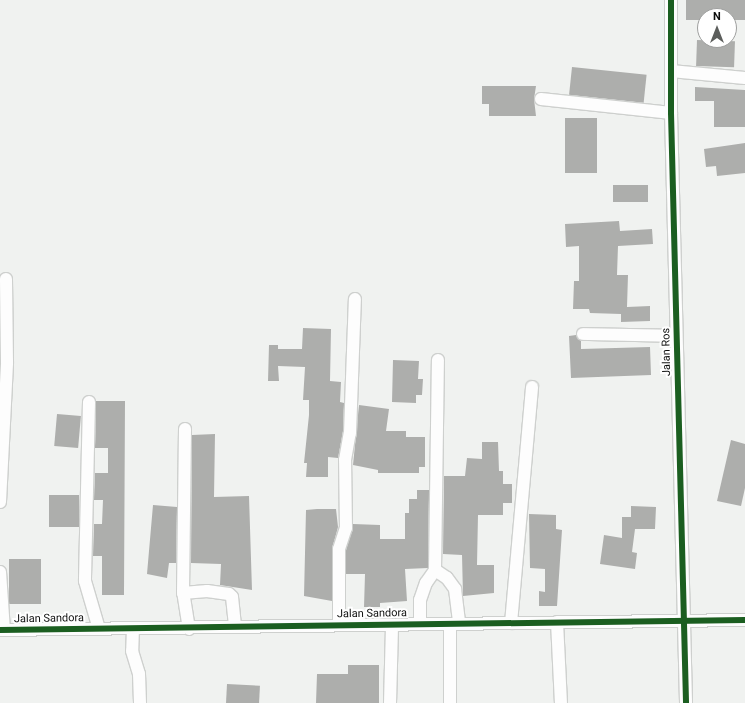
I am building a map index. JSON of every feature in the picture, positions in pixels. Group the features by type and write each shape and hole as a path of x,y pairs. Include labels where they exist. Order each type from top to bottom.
{"street":[{"name":"Jalan Ros","path":"671,0 671,113 686,703"},
{"path":"671,71 745,78"},
{"path":"541,99 671,113"},
{"path":"0,502 7,362 6,279"},
{"path":"339,625 339,549 346,528 344,460 350,433 355,299"},
{"path":"583,334 676,336"},
{"path":"420,623 420,600 426,583 435,570 438,360"},
{"path":"511,623 532,386"},
{"path":"89,402 85,581 99,629"},
{"path":"185,430 183,593 189,629"},
{"path":"435,570 447,578 455,589 450,703"},
{"path":"0,572 2,630"},
{"path":"183,593 207,590 229,594 235,603 235,627"},
{"name":"Jalan Sandora","path":"2,630 133,628 189,629 392,625 420,623 454,625 558,622 745,620"},
{"path":"558,622 561,703"},
{"path":"390,703 392,625"},
{"path":"133,628 132,651 139,674 140,703"}],"building":[{"path":"686,0 745,0 745,20 737,20 737,8 697,8 697,20 686,20"},
{"path":"697,40 697,48 735,48 734,67 696,66"},
{"path":"572,67 647,75 644,103 569,95"},
{"path":"482,86 536,86 534,99 536,116 489,116 489,104 482,104"},
{"path":"695,87 745,90 745,127 714,127 714,101 695,101"},
{"path":"565,118 597,118 597,173 565,173"},
{"path":"745,143 745,173 717,176 716,166 706,167 704,149"},
{"path":"613,185 648,185 648,202 613,202"},
{"path":"619,221 620,231 652,229 653,244 618,246 617,275 628,275 627,307 650,306 650,321 621,322 621,314 590,313 589,309 573,309 574,281 579,281 579,246 566,247 565,224"},
{"path":"303,328 331,329 330,381 341,382 340,402 344,403 343,432 338,458 328,457 328,477 306,477 307,463 304,463 309,400 303,400 305,367 278,366 279,381 268,381 269,345 278,345 278,349 302,349"},
{"path":"576,335 581,341 581,349 650,347 651,375 571,378 569,336"},
{"path":"393,360 419,361 418,379 423,379 422,395 416,395 416,403 392,402"},
{"path":"96,401 125,401 124,595 102,595 102,556 93,556 94,524 102,524 103,500 94,500 95,473 108,473 108,448 95,448"},
{"path":"359,405 389,409 386,431 406,431 406,437 425,437 425,467 419,467 419,473 378,473 378,470 353,465"},
{"path":"57,414 81,416 78,448 54,446"},
{"path":"215,434 214,497 249,496 252,590 220,585 221,564 191,563 192,435"},
{"path":"731,440 745,444 745,488 741,506 717,501"},
{"path":"482,442 498,442 499,471 503,471 503,484 512,484 512,503 503,503 503,515 478,515 477,565 494,565 494,593 463,596 462,555 443,554 444,476 465,476 467,458 482,459"},
{"path":"417,490 429,490 428,568 405,569 407,601 380,603 380,607 364,607 365,574 346,574 346,550 353,524 380,525 380,539 405,539 405,513 409,513 409,499 417,499"},
{"path":"49,495 79,495 79,527 49,527"},
{"path":"153,505 177,507 176,563 169,563 167,578 147,574"},
{"path":"631,506 656,507 655,529 635,529 632,552 637,553 635,569 600,564 604,535 622,538 622,517 631,517"},
{"path":"336,509 338,527 332,549 332,601 304,596 306,510"},
{"path":"529,514 556,515 556,529 562,530 557,606 539,606 539,591 545,592 545,569 530,568"},
{"path":"9,559 41,559 41,604 9,604"},
{"path":"348,665 379,665 379,703 316,703 317,674 348,674"},
{"path":"227,684 260,686 259,703 226,703"}],"cycle path":[{"path":"671,0 671,113 686,703"},
{"path":"0,630 745,620"}]}
